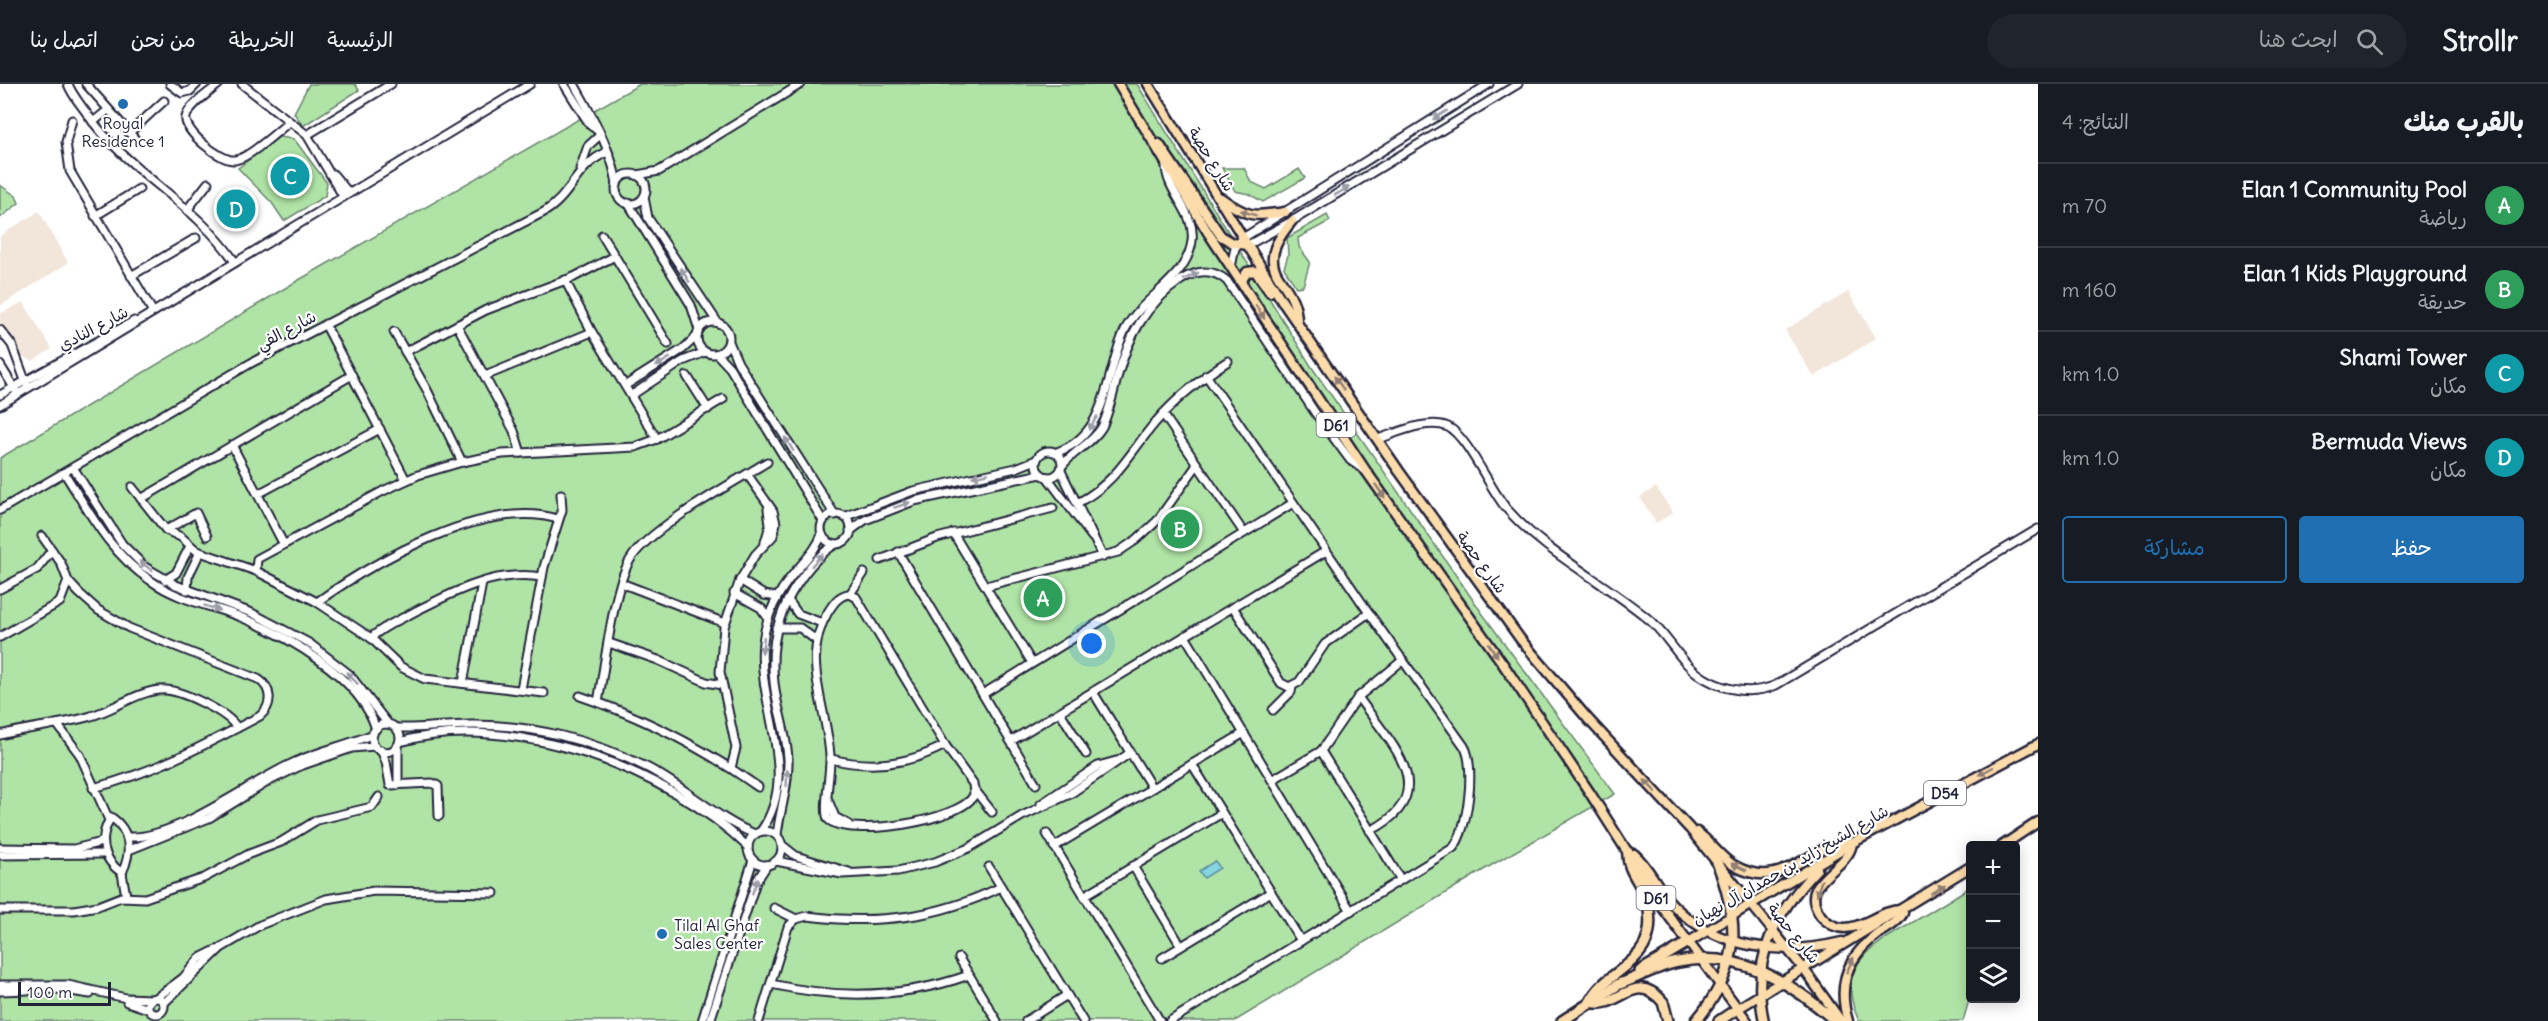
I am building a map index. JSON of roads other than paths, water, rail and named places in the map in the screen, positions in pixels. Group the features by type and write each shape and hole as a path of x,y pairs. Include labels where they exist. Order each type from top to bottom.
{"highway":[{"path":"1590,1002 1602,986 1637,958 1647,934 1648,903 1644,890 1630,867 1628,852"},
{"path":"1696,1021 1720,987 1729,962 1732,941 1733,915 1717,862"},
{"name":"شارع الشيخ زايد بن حمدان آل نهيان","path":"1562,1021 1687,943"},
{"path":"1617,985 1675,962 1699,960 1729,962 1761,970 1783,980 1835,1021"},
{"path":"1590,1002 1605,1003 1629,990 1644,989 1663,1002 1668,1021"},
{"path":"1719,1021 1737,1009"}],"main road":[{"name":"D61","path":"1118,84 1231,267 1366,471 1503,664 1687,943 1747,1021"},
{"name":"شارع حصة","path":"1148,84 1243,242 1447,539 1548,674 1690,829 1789,950 1840,1021"},
{"path":"1146,131 1173,163 1221,236 1243,242"},
{"path":"1216,194 1246,215 1259,216 1285,212"},
{"path":"1292,221 1276,242 1272,258 1275,274 1294,305 1297,323"},
{"path":"1241,282 1243,274 1255,271 1275,299 1284,304"},
{"name":"شارع الشيخ زايد بن حمدان آل نهيان","path":"1687,943 1852,843 2038,744"},
{"path":"2010,841 2038,822"},
{"path":"1690,829 1704,837 1737,867 1764,874 1791,869 1829,848 1852,843"},
{"path":"1852,843 1846,859 1818,884 1815,899 1820,914 1831,924 1845,928 1883,912 1905,910"},
{"path":"1628,852 1637,856 1674,906 1708,930 1732,941 1789,950 1816,948 1852,939"},
{"path":"1764,1021 1761,970 1772,929 1799,889 1826,860"},
{"path":"1737,1009 1852,939 1905,910 1966,870"},
{"path":"1848,1021 1843,1005 1843,989 1851,962 1862,946 1897,921 1905,910"}],"street":[{"path":"68,84 93,122 128,161 212,231 235,262"},
{"path":"86,84 135,139"},
{"path":"170,84 182,93 190,91 197,84"},
{"path":"219,84 189,111 186,122 189,130 219,156 229,160 240,159 289,122"},
{"path":"242,84 307,135 346,194"},
{"path":"307,135 391,84"},
{"name":"شارع النادي","path":"0,405 26,384 116,329 153,312 529,84"},
{"path":"564,84 590,125 598,133"},
{"path":"574,84 595,120 598,133 613,163 618,195 628,203 691,305 700,348 705,352 717,354 730,368 824,521 822,534 815,548 777,597 768,618 764,639 763,671 778,747 778,780 771,812 748,847"},
{"path":"801,84 659,171 646,188 644,196 648,218 718,323 727,330 729,342 738,363 835,515"},
{"path":"1231,267 1243,242 1285,212 1490,84"},
{"path":"1243,242 1292,221 1518,84"},
{"path":"129,133 164,101"},
{"path":"93,122 108,110"},
{"path":"72,120 66,142 68,162 95,216 153,312"},
{"path":"579,172 588,146 598,133"},
{"path":"579,172 587,163 607,152"},
{"path":"613,163 642,179 646,188"},
{"path":"824,521 835,515 844,517 913,491 1016,468 1036,460 1045,451 1057,453 1074,444 1089,430 1101,405 1126,329 1144,304 1180,270 1189,254 1193,236 1191,222 1168,177 1166,165"},
{"path":"617,185 623,177 659,171"},
{"name":"شارع الفي","path":"0,510 74,469 251,363 551,208 563,196 579,172"},
{"path":"187,210 208,183"},
{"path":"95,216 139,189"},
{"path":"628,203 639,202 644,196"},
{"path":"602,235 668,345"},
{"path":"131,276 196,238"},
{"path":"405,352 504,302 565,280 615,256"},
{"path":"850,531 865,520 914,501 1044,476 1055,476 1100,430 1129,339 1141,319 1177,283 1193,273 1204,271 1214,272 1227,280 1316,414 1350,460 1366,471"},
{"path":"565,280 591,332 626,385 657,439"},
{"path":"626,385 683,349 707,324 718,323"},
{"path":"325,324 406,480"},
{"path":"457,324 514,431 521,453"},
{"path":"0,330 12,345 26,384"},
{"path":"394,332 462,462"},
{"path":"485,376 591,332"},
{"path":"717,354 724,350 729,342"},
{"path":"632,395 683,361 705,352"},
{"path":"1067,504 1098,491 1120,472 1163,414 1206,375 1228,361"},
{"path":"0,365 16,391"},
{"path":"141,499 352,375"},
{"path":"1170,1021 1448,851 1459,839 1463,829 1471,768 1466,750 1206,375"},
{"path":"687,376 708,408"},
{"name":"شارع النادي","path":"0,395 16,391"},
{"path":"256,571 257,559 283,543 406,480 462,462 521,453 627,449 657,439 723,399"},
{"path":"1163,414 1244,533"},
{"path":"1378,439 1432,424 1451,429 1460,437 1504,505 1524,526 1645,616 1693,670 1715,683 1742,691 1762,690 1776,686 2038,529"},
{"path":"258,495 380,429"},
{"path":"232,445 283,543"},
{"path":"1057,453 1103,557"},
{"path":"1036,460 1037,469 1094,538"},
{"path":"598,702 621,583 630,560 646,540 767,462"},
{"path":"986,586 1118,552 1150,528 1197,465"},
{"path":"74,469 122,544 145,567 187,590 252,613 309,643 349,674 388,724 396,728 490,725 537,731 583,742 658,773 736,825 758,833 777,835"},
{"path":"65,474 105,536 141,574 173,594 240,617 304,650 349,686 368,711 378,748 386,762 390,785 436,784 439,816"},
{"path":"731,768 736,748 722,686 720,661 725,623 740,580 764,544 773,536 776,524 775,515 747,474"},
{"path":"132,487 166,530 181,537 190,546 200,552 256,571 317,602 371,638 413,674 431,680 544,693"},
{"path":"521,689 542,577 562,510 561,494"},
{"path":"983,694 1293,503"},
{"path":"880,560 953,533 1053,508"},
{"path":"1074,515 1082,511"},
{"path":"166,530 196,513 207,536"},
{"path":"317,602 415,544 446,531 499,518 545,515 558,519"},
{"path":"844,517 849,523 850,531 847,539 836,544 818,558 788,600 776,628 773,671 788,760 786,792 777,835 782,845 796,856 852,873"},
{"path":"953,533 1032,663"},
{"path":"822,534 827,541 836,544"},
{"path":"42,536 63,565 68,581 98,610 129,628 261,681 270,694 268,706 260,716 168,764 93,788"},
{"path":"165,579 176,573 190,546"},
{"path":"0,589 37,569 52,550"},
{"path":"1011,741 1326,551"},
{"path":"187,590 188,577 200,552"},
{"path":"898,552 1036,784"},
{"path":"864,573 850,594 837,600 822,623 816,640 815,673 831,759 828,798 835,817 853,826 902,825 932,818 968,803 973,798 974,789"},
{"path":"371,638 383,629 441,598 482,583 512,575 542,577"},
{"path":"740,580 760,593 777,597"},
{"path":"0,637 60,602 68,581"},
{"path":"463,683 482,583"},
{"path":"621,583 725,623"},
{"path":"734,593 754,604 768,618"},
{"path":"754,604 760,593"},
{"path":"850,594 860,602 945,745 992,812"},
{"path":"788,600 798,614 811,621 822,623"},
{"path":"1233,607 1281,683 1292,687"},
{"path":"1273,710 1299,682 1325,644 1369,613"},
{"path":"793,627 798,614"},
{"path":"807,632 811,621"},
{"path":"776,628 793,627 807,632 816,640"},
{"path":"1185,636 1351,911"},
{"path":"609,643 658,660 706,682 722,686"},
{"path":"1272,780 1321,750 1358,697 1403,660"},
{"path":"0,735 107,711 147,692 164,689 180,693 225,715 237,728"},
{"path":"1093,692 1152,788"},
{"path":"580,696 667,730 758,787"},
{"path":"1358,697 1403,760 1408,778 1407,795 1400,809 1390,820 1370,831"},
{"path":"1060,712 1086,754"},
{"path":"57,724 80,755 109,820 102,842 104,854 122,873"},
{"path":"128,837 144,835 186,821 291,764 388,724"},
{"path":"396,728 399,744 398,785"},
{"path":"1054,847 1244,733"},
{"path":"129,850 202,821 269,781 300,766 352,748 378,748 390,751 399,744 444,736 483,735 516,738 577,750 615,764 660,785 688,802 748,847 753,860 702,1021"},
{"path":"831,759 857,764 883,765 909,760 945,745"},
{"path":"1321,750 1401,880"},
{"path":"1063,793 1089,771 1131,753"},
{"path":"776,861 822,872 852,873 898,871 935,862 969,848 1063,793 1094,779 1116,761"},
{"path":"1192,764 1301,941"},
{"path":"1089,771 1094,779"},
{"path":"0,910 84,909 126,896 145,898 196,881 249,854 281,842 317,820 372,807 379,797"},
{"path":"1084,896 1222,813"},
{"path":"109,820 113,817 128,837 129,850 122,873 126,896"},
{"path":"1047,834 1160,1021"},
{"path":"0,848 74,849 102,842"},
{"path":"710,1021 756,882 767,865 776,861 781,854 782,845"},
{"path":"0,855 104,854"},
{"path":"753,860 767,865"},
{"path":"1133,866 1181,946"},
{"path":"989,867 1083,1021"},
{"path":"774,908 796,918 807,916 876,920 919,916 964,904 1001,888"},
{"path":"151,1011 154,999 221,948 275,918 343,894 389,890 494,893"},
{"path":"1162,958 1271,892"},
{"path":"759,1021 788,927 796,918"},
{"path":"959,958 997,1021"},
{"path":"151,1011 164,1007 195,968"},
{"path":"771,984 823,993 880,994 926,988 969,975"},
{"path":"0,985 68,985 119,998 151,1011 158,1021"},
{"path":"0,991 68,990 119,998 154,999 164,1007 165,1021"},
{"path":"1026,1021 1067,995"}],"water":[{"path":"1036,590 1045,591 1048,601 1055,605 1045,607 1034,592"},
{"path":"1215,861 1220,868 1204,878 1199,871"}],"place":[{"name":"Royal Residence 1","path":"123,104"},
{"name":"Shami Tower","path":"290,176"},
{"name":"Bermuda Views","path":"236,209"},
{"name":"Elan 1 Kids Playground","path":"1180,529"},
{"name":"Elan 1 Community Pool","path":"1043,598"},
{"name":"Tilal Al Ghaf Sales Center","path":"662,934"}]}
